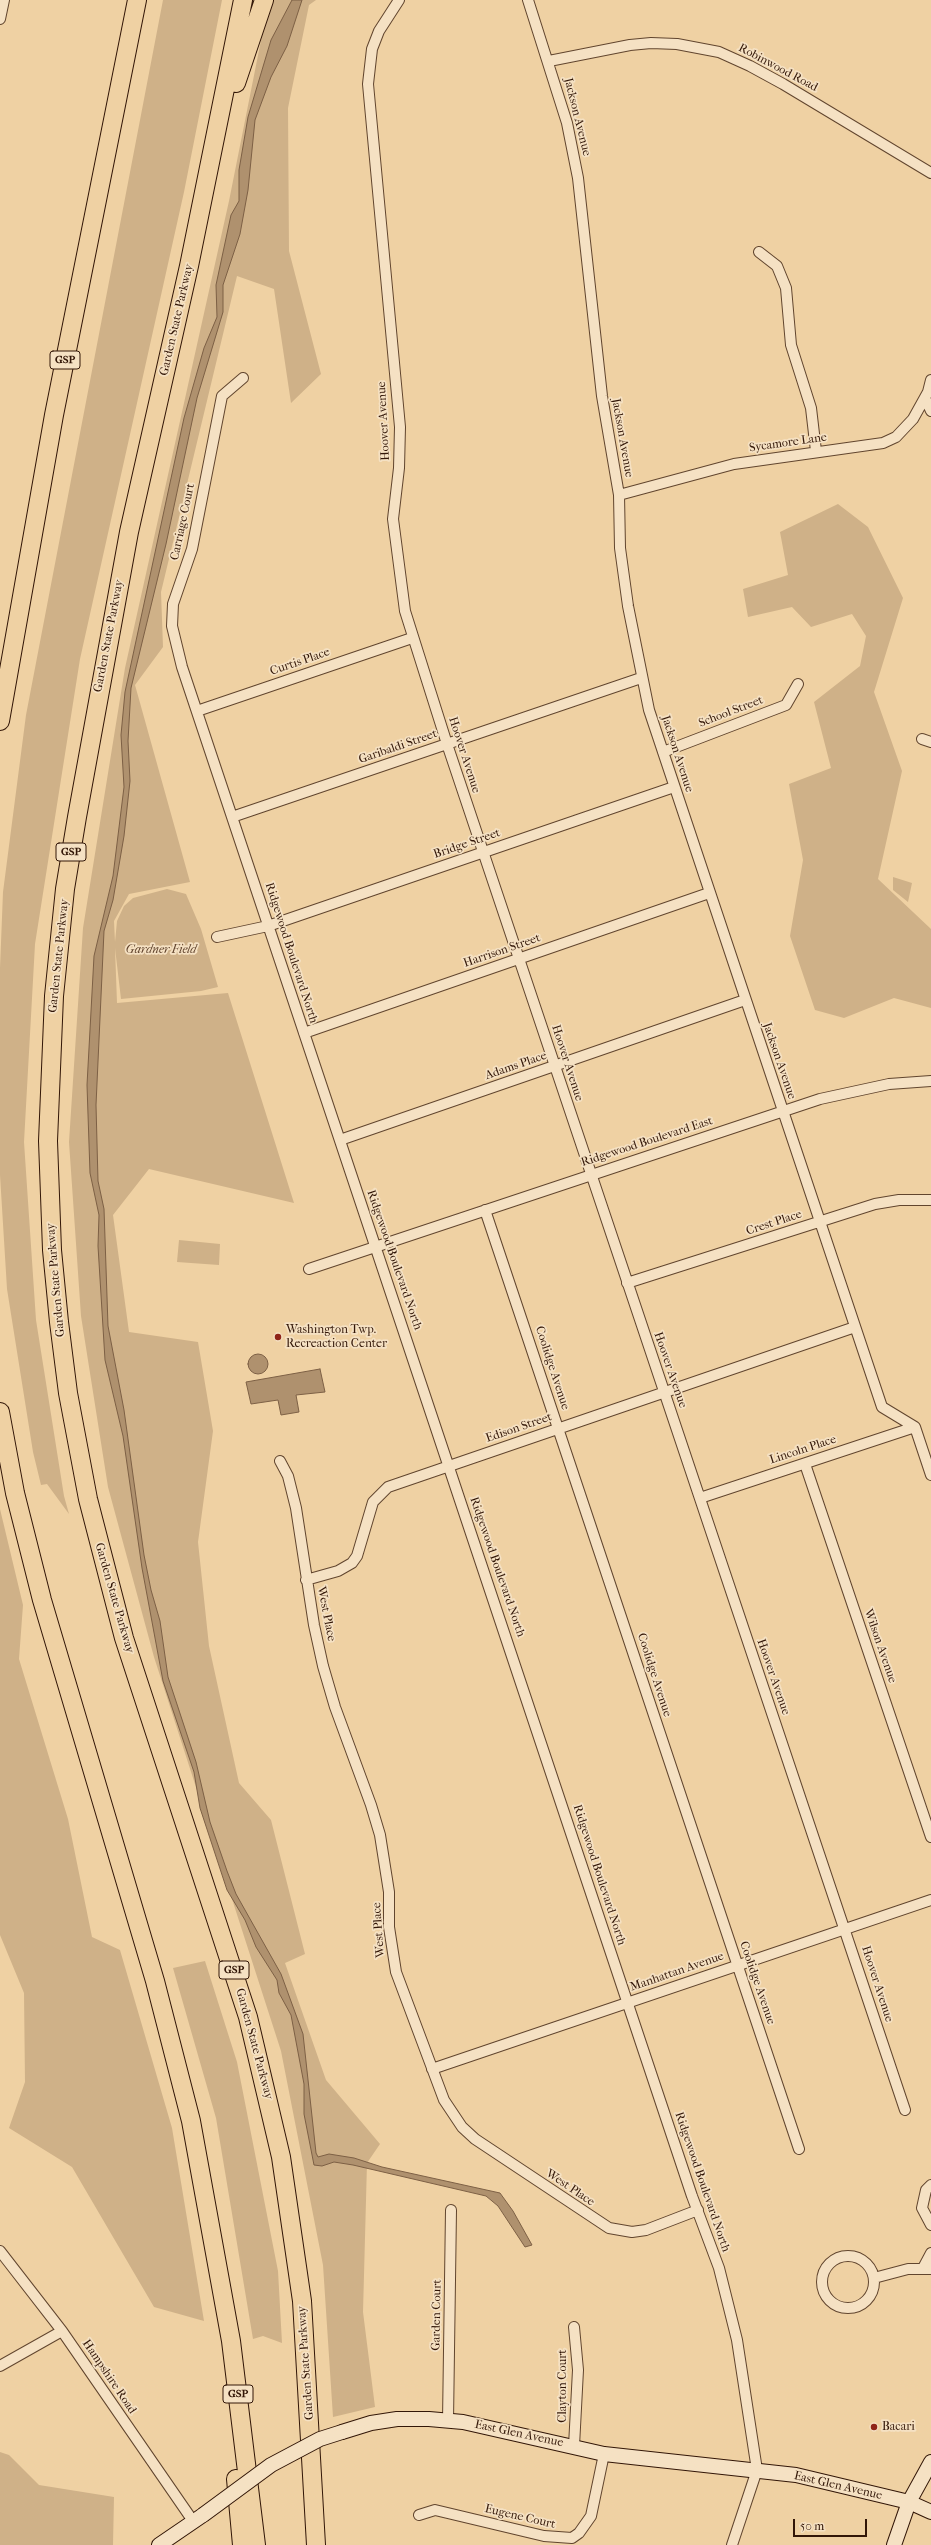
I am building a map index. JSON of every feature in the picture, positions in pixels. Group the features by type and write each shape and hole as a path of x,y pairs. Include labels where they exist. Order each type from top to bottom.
{"highway":[{"name":"GSP","path":"0,721 45,465 137,0"},
{"name":"Garden State Parkway","path":"242,0 189,266 121,575 65,889 56,975 50,1070 48,1141 52,1250 68,1392 100,1548 124,1638 242,1995 276,2129 293,2228 302,2301 316,2545"},
{"path":"189,266 234,89 264,0"},
{"name":"GSP","path":"0,1412 15,1493 42,1600 150,1961 182,2079 205,2185 231,2341 256,2545"},
{"name":"GSP","path":"218,2263 242,2545"}],"street":[{"path":"0,19 4,0"},
{"name":"Hoover Avenue","path":"399,0 379,31 372,49 368,84 400,428 399,468 394,501 394,537 398,575 412,638 554,1066 905,2110"},
{"name":"Jackson Avenue","path":"528,0 549,61 567,123 578,178 602,396 619,494 620,548 628,606 641,678 662,752 882,1407 915,1427"},
{"name":"Robinwood Road","path":"549,61 630,45 651,43 677,44 719,52 750,66 783,84 931,173"},
{"path":"759,252 777,266 786,288 791,345 811,408 816,451"},
{"name":"Carriage Court","path":"186,679 172,626 173,604 192,550 222,396 243,378"},
{"name":"Sycamore Lane","path":"619,494 734,464 816,451 883,443 905,429 925,398 931,380"},
{"path":"925,398 931,411"},
{"name":"Curtis Place","path":"197,711 412,638"},
{"name":"Garibaldi Street","path":"232,817 641,678"},
{"name":"Ridgewood Boulevard North","path":"186,679 628,2003 719,2268 736,2332 757,2470"},
{"name":"School Street","path":"662,752 786,705 798,684"},
{"name":"Bridge Street","path":"268,926 674,787"},
{"name":"Harrison Street","path":"304,1033 709,893"},
{"path":"218,937 268,926"},
{"name":"Adams Place","path":"340,1140 745,1000"},
{"name":"Ridgewood Boulevard East","path":"309,1269 782,1111 854,1090 907,1081 931,1081"},
{"name":"Crest Place","path":"627,1283 875,1204 899,1200 931,1200"},
{"name":"Coolidge Avenue","path":"485,1210 799,2149"},
{"name":"Edison Street","path":"306,1580 338,1571 352,1563 359,1548 368,1511 380,1494 400,1482 855,1327"},
{"path":"915,1427 931,1475"},
{"name":"Lincoln Place","path":"700,1498 915,1427"},
{"name":"West Place","path":"280,1461 288,1476 296,1508 306,1580 317,1638 335,1707 371,1805 380,1835 389,1892 389,1927 396,1972 432,2069 450,2111 475,2139 598,2223 621,2232 632,2232 646,2230 698,2210"},
{"name":"Wilson Avenue","path":"805,1464 931,1837"},
{"name":"Manhattan Avenue","path":"432,2069 931,1900"},
{"path":"931,2185 926,2190 922,2208 931,2225"},
{"name":"Garden Court","path":"448,2421 451,2210"},
{"name":"Hampshire Road","path":"0,2251 62,2332 198,2518"},
{"path":"874,2278 894,2271 927,2268 931,2253"},
{"path":"844,2256 860,2259 867,2264 874,2278 871,2296 856,2308 838,2307 830,2302 821,2286 824,2269 829,2263 844,2256"},
{"name":"Clayton Court","path":"574,2326 578,2370 574,2446"},
{"path":"0,2366 62,2332"},
{"name":"East Glen Avenue","path":"159,2545 271,2465 320,2439 371,2423 397,2420 448,2421 574,2446 604,2454 796,2475 909,2502 931,2512"},
{"name":"Eugene Court","path":"419,2515 435,2510 544,2536 572,2538 580,2533 591,2516 604,2454"},
{"path":"894,2545 909,2502 931,2462"},
{"path":"732,2545 757,2470"}],"green space":[{"path":"163,0 222,0 184,192 80,659 35,944 24,1142 36,1320 64,1496 69,1514 47,1484 41,1485 33,1452 7,1289 0,1175 0,968 3,892 26,715"},
{"name":"Gardner Field","path":"269,0 316,0 309,5 288,108 289,251 321,374 291,403 274,289 237,276 161,592 163,647 135,685 190,882 129,894 114,921 115,942 117,921 124,906 133,898 167,889 186,894 201,929 218,987 201,991 121,999 115,948 117,1003 228,993 294,1203 149,1169 113,1215 129,1332 198,1342 213,1431 198,1542 209,1646 239,1783 271,1820 305,1954 285,1963 326,2080 380,2144 367,2163 363,2312 375,2407 333,2417 323,2265 281,2051 154,1657 108,1487 81,1316 69,1142 83,928 125,668 229,201"},
{"path":"838,504 868,527 903,598 874,692 902,771 878,879 931,929 931,1008 894,998 844,1018 815,1010 790,936 803,860 789,784 831,768 814,702 860,666 866,636 852,614 811,627 792,607 748,617 743,589 788,575 780,532"},
{"path":"893,877 912,883 908,902 893,890"},
{"path":"179,1240 220,1244 219,1265 177,1262"},
{"path":"0,1509 23,1605 19,1659 68,1819 92,1937 120,1950 172,2128 204,2321 154,2307 72,2167 9,2128 25,2082 24,1993 0,1935"},
{"path":"205,1961 237,2062 278,2271 282,2343 263,2336 253,2339 216,2118 173,1968"},
{"path":"0,2452 9,2455 39,2485 114,2497 113,2545 0,2545"}],"shaded area":[{"path":"292,0 302,0 287,46 271,77 255,120 248,190 240,234 223,285 223,312 197,398 166,544 131,688 128,741 130,781 124,836 113,900 104,931 96,1105 98,1181 104,1209 108,1326 124,1410 144,1555 151,1590 160,1621 168,1677 196,1762 210,1822 227,1871 236,1894 281,1974 303,2034 316,2153 318,2157 329,2154 354,2158 382,2167 500,2193 513,2211 532,2245 525,2247 498,2206 486,2196 353,2165 334,2162 322,2166 314,2165 304,2114 304,2084 291,2015 279,1993 277,1980 256,1947 245,1920 227,1890 200,1808 194,1772 163,1681 142,1568 123,1436 105,1360 98,1246 99,1215 90,1173 87,1085 94,956 113,876 124,787 121,735 125,692 184,418 204,348 217,317 216,285 231,215 239,201 239,170 248,117 271,40"},
{"path":"258,1354 265,1357 268,1364 265,1371 258,1374 251,1371 248,1364 251,1357"},
{"path":"320,1369 325,1392 296,1395 299,1412 281,1415 278,1400 251,1404 246,1382"}],"place":[{"name":"Washington Twp. Recreaction Center","path":"278,1337"},
{"name":"Bacari","path":"874,2427"}]}
